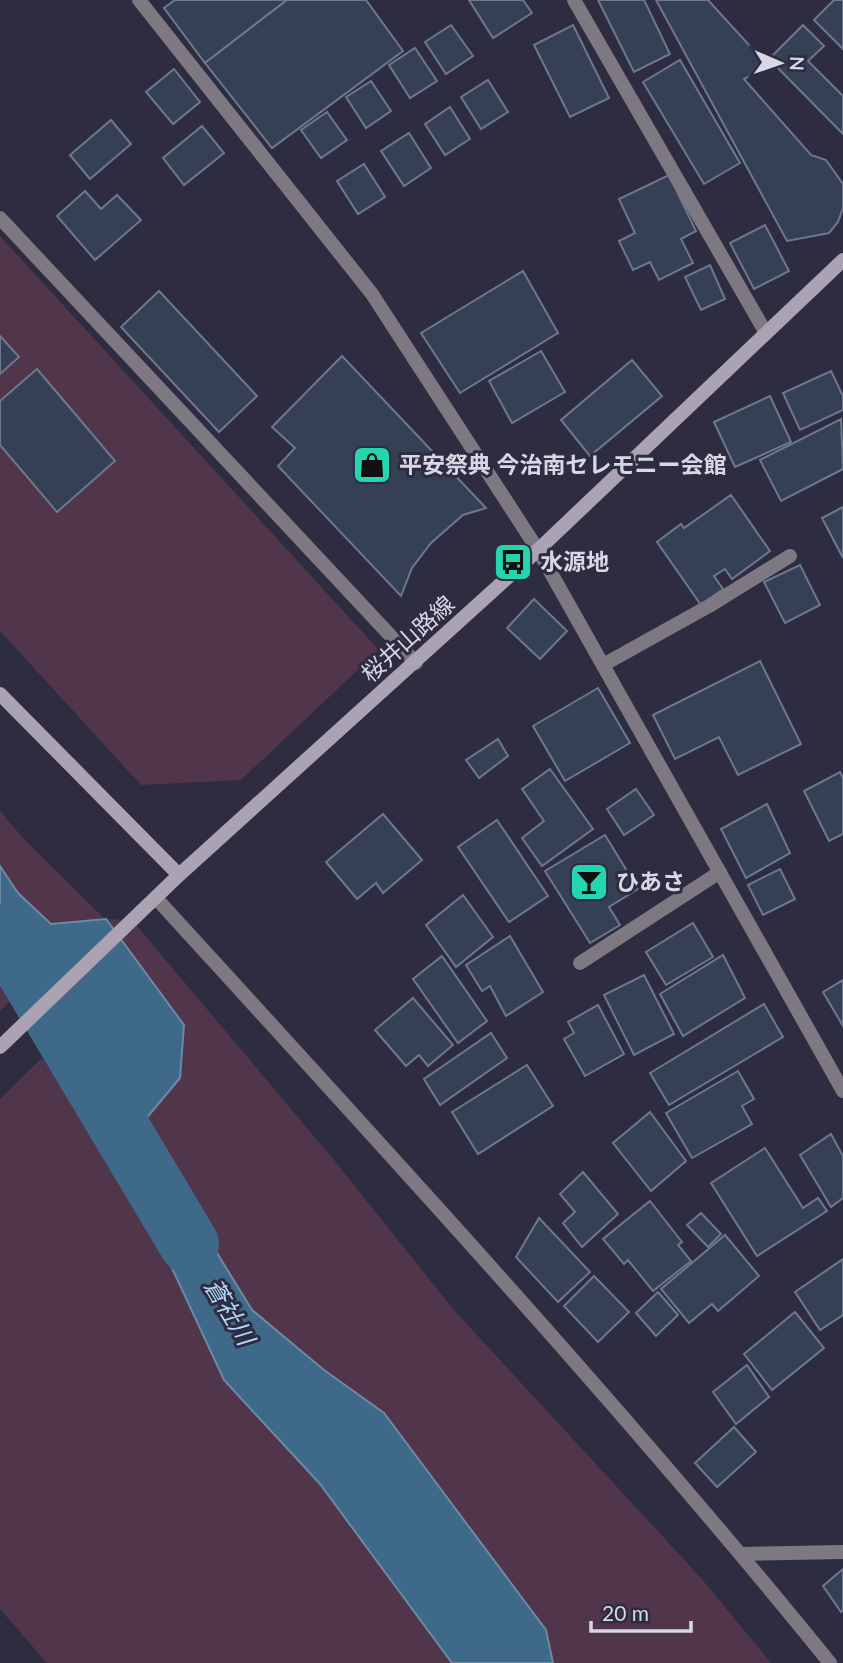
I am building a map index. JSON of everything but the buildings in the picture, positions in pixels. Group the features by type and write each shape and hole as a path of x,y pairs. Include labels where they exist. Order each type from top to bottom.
{"main road":[{"name":"桜井山路線","path":"0,1047 179,875 538,550 843,260"},
{"path":"0,694 179,875"}],"street":[{"path":"139,0 372,294 538,550 843,1091"},
{"path":"574,0 766,333"},
{"path":"0,218 416,663"},
{"path":"603,665 709,606 790,556"},
{"path":"580,963 720,872"},
{"path":"156,898 463,1236 742,1554 830,1663"},
{"path":"742,1554 843,1552"}],"shaded area":[{"path":"0,236 379,650 241,780 141,785 0,631"},
{"path":"0,811 25,840 105,919 132,920 334,1160 453,1309 702,1579 771,1663 553,1663 546,1630 384,1413 324,1370 252,1310 187,1204 119,1154 224,1380 320,1484 452,1663 47,1663 0,1609 0,1099 42,1058 118,1151 51,924 18,893 0,865"},
{"path":"0,975 11,1000 0,1011"}],"water":[{"path":"0,866 18,893 51,924 106,919 184,1025 180,1078 118,1152 0,973"},
{"path":"118,1152 187,1204 252,1310 324,1370 384,1413 546,1630 553,1663 452,1663 320,1484 224,1380"}],"waterway":[{"name":"蒼社川","path":"0,934 22,964 189,1244"}],"place":[{"name":"平安祭典 今治南セレモニー会館","path":"372,465"},
{"name":"水源地","path":"513,562"},
{"name":"ひあさ","path":"589,882"}]}
